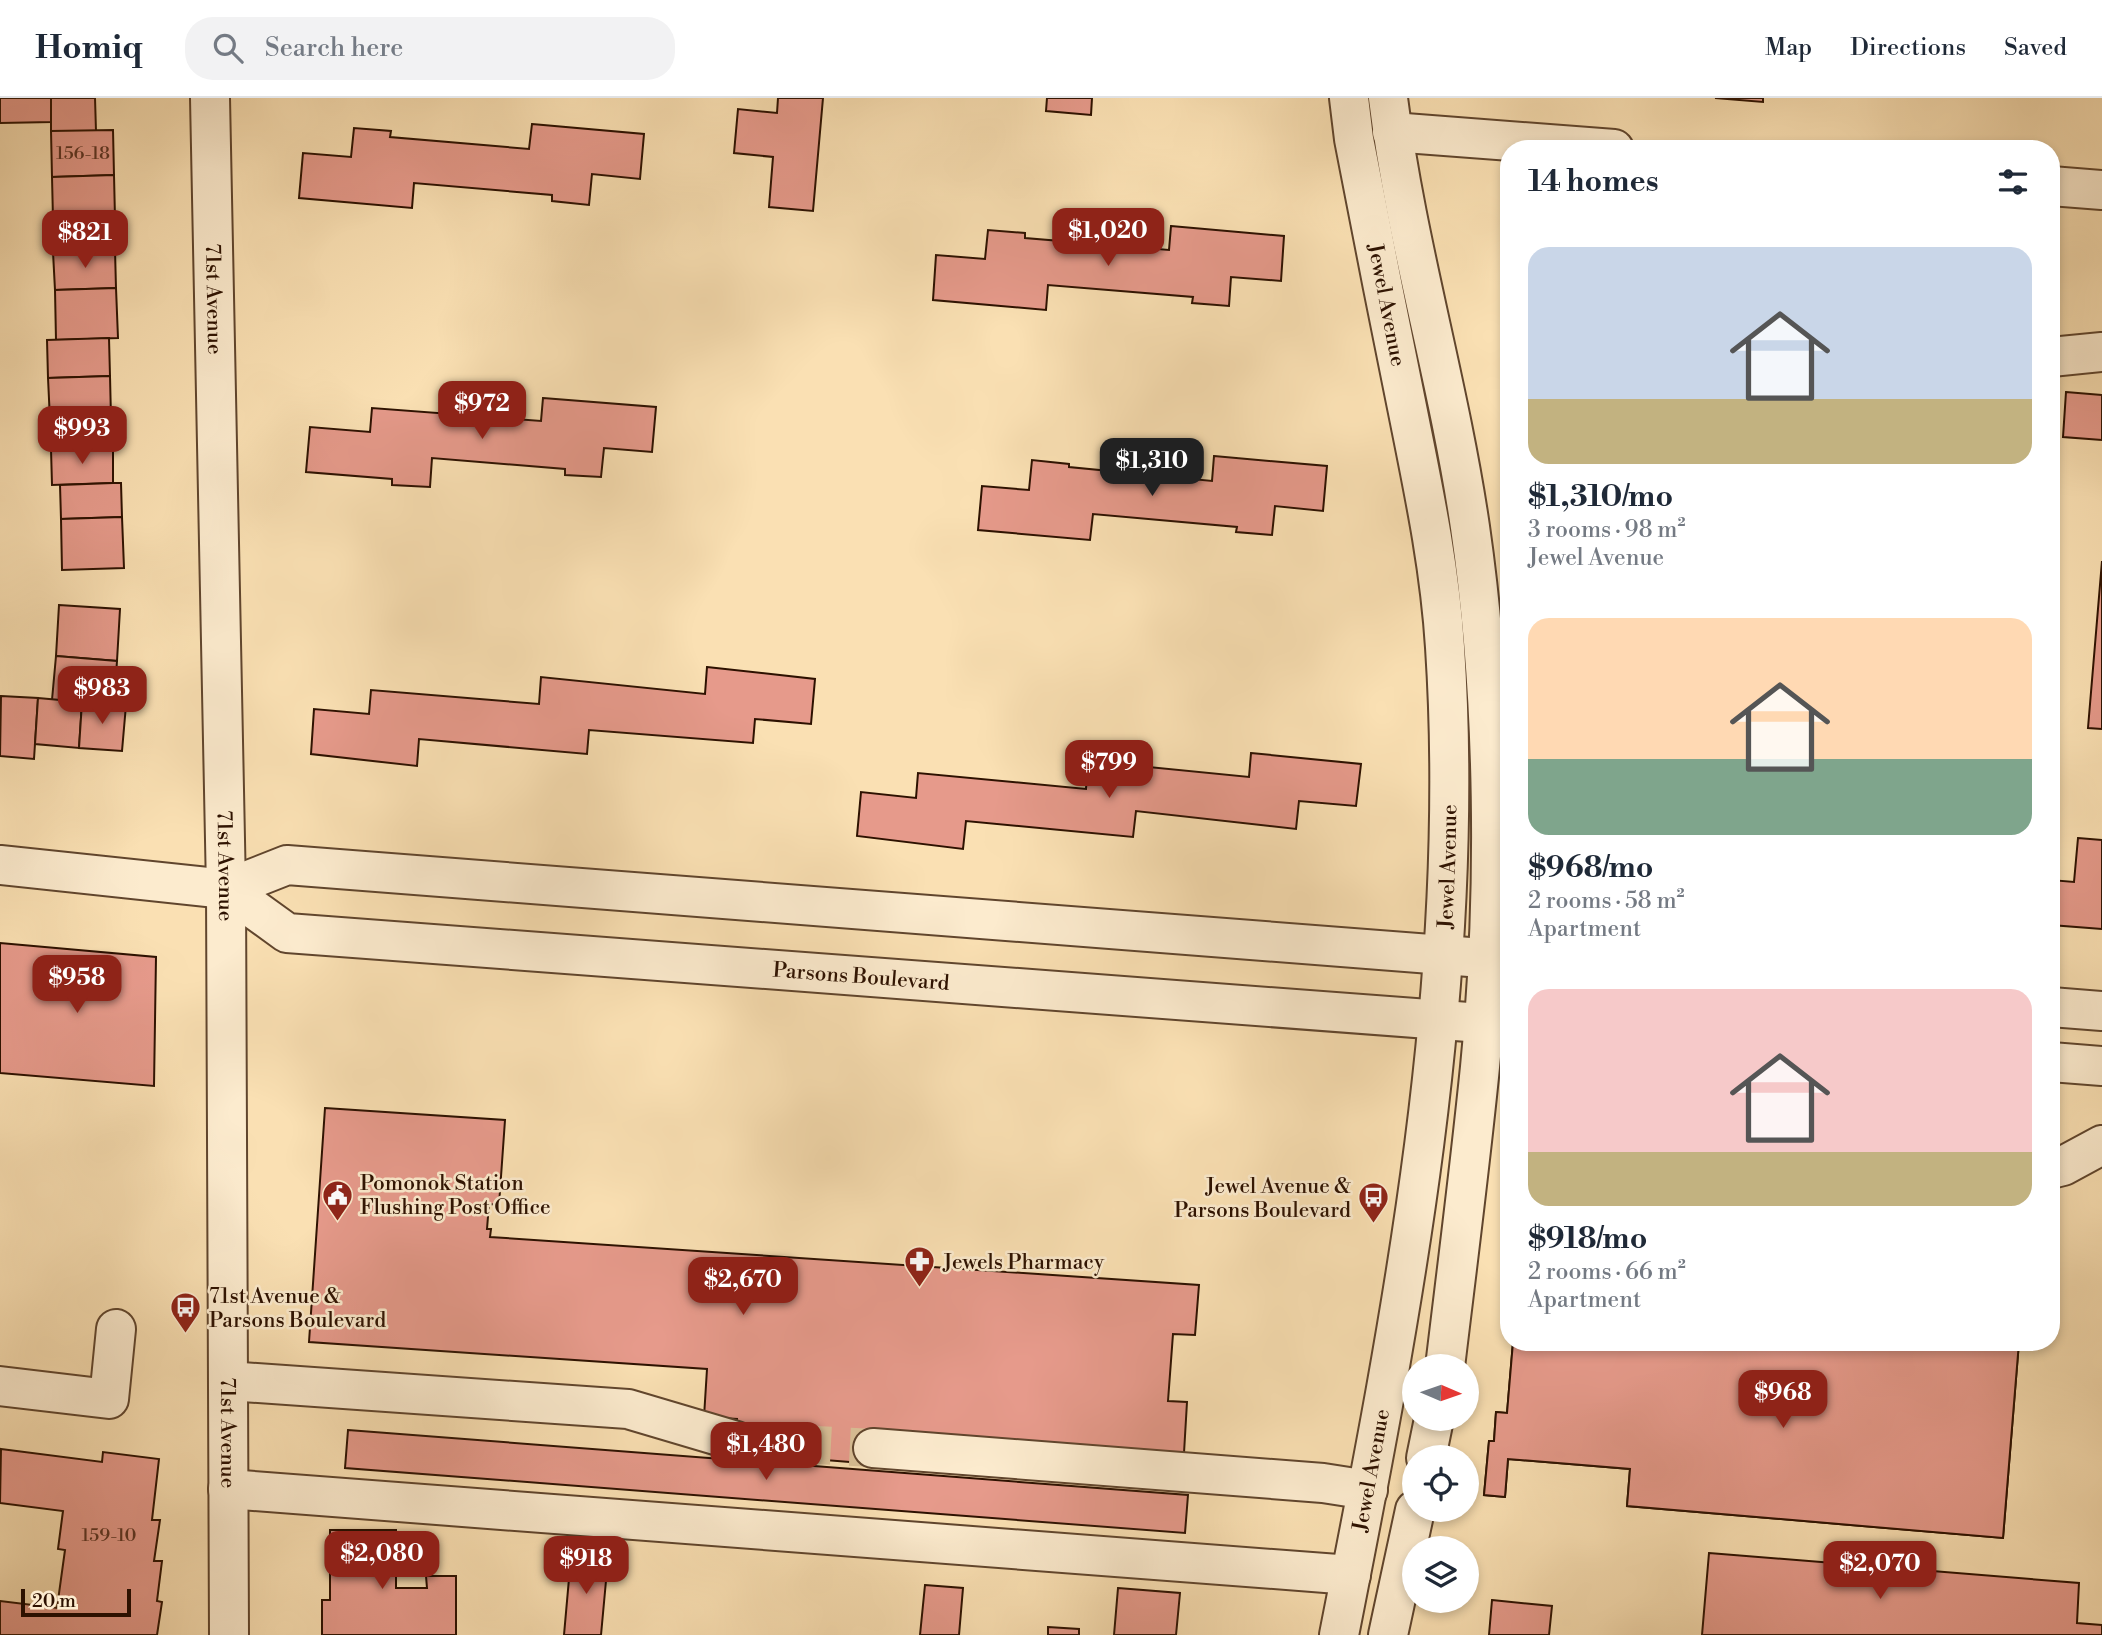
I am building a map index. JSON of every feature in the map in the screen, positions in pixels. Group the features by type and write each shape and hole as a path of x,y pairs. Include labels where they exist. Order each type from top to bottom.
{"street":[{"name":"71st Avenue","path":"210,98 226,889 229,1635"},
{"name":"Jewel Avenue","path":"1339,1635 1393,1362 1438,1019 1451,765 1445,644 1432,533 1354,139 1349,98"},
{"name":"Jewel Avenue","path":"1390,115 1470,526 1482,640 1489,763 1498,959 1496,1024 1447,1354"},
{"path":"1390,115 1555,140"},
{"path":"2060,187 2102,190"},
{"path":"2060,356 2102,352"},
{"name":"Parsons Boulevard","path":"0,865 226,889 287,865 1498,959"},
{"name":"Parsons Boulevard","path":"226,889 287,933 1496,1024"},
{"path":"2060,1008 2102,1011"},
{"path":"2060,1063 2102,1066"},
{"path":"2060,1167 2102,1145"},
{"path":"0,1386 109,1399 116,1329"},
{"path":"228,1381 628,1409 736,1441"},
{"path":"873,1448 1323,1483 1368,1490"},
{"path":"228,1489 1351,1575"},
{"path":"1388,1635 1412,1522"}],"building":[{"path":"0,98 51,98 52,122 0,123"},
{"path":"51,98 95,98 96,131 51,131"},
{"path":"778,98 823,98 813,211 769,207 773,157 734,153 738,109 777,113"},
{"path":"1047,98 1092,98 1091,115 1046,111"},
{"path":"1715,98 1763,98 1763,102"},
{"path":"532,124 644,134 640,179 592,174 589,205 552,201 552,195 414,183 412,208 299,198 303,153 351,157 354,128 391,131 390,137 529,149"},
{"path":"113,130 114,175 52,177 51,131"},
{"path":"114,175 115,218 53,219 52,177"},
{"path":"1171,226 1284,236 1281,281 1231,277 1229,306 1192,303 1193,297 1048,285 1046,310 933,300 936,255 985,259 988,230 1025,233 1025,238 1169,250"},
{"path":"115,250 116,288 55,290 53,252"},
{"path":"116,288 118,338 56,340 55,290"},
{"path":"109,338 110,376 48,378 47,340"},
{"path":"110,376 111,418 50,420 48,378"},
{"path":"2066,392 2102,395 2102,440 2063,437"},
{"path":"543,398 656,407 652,452 604,448 601,477 565,475 565,469 432,458 430,487 392,485 392,479 306,472 310,427 370,432 372,408 541,421"},
{"path":"111,418 113,448 51,449 50,420"},
{"path":"113,448 113,483 52,485 51,449"},
{"path":"1214,456 1327,466 1323,511 1275,506 1272,535 1236,532 1237,527 1093,514 1090,540 978,530 982,486 1029,490 1032,460 1069,464 1069,467 1212,481"},
{"path":"121,483 122,517 61,519 60,485"},
{"path":"122,517 124,568 62,570 61,519"},
{"path":"2102,561 2102,729 2088,728"},
{"path":"59,605 120,609 117,661 56,656"},
{"path":"56,656 117,661 114,704 52,700"},
{"path":"707,667 815,679 811,724 755,719 753,743 589,730 587,754 419,739 417,766 311,754 314,709 369,714 371,690 539,704 541,677 705,694"},
{"path":"1,696 38,698 34,759 0,756"},
{"path":"38,698 82,702 79,748 35,744"},
{"path":"82,702 126,705 122,751 79,748"},
{"path":"1251,753 1361,764 1356,806 1299,801 1296,829 1136,811 1133,837 966,821 963,849 857,836 861,792 916,798 918,773 1086,789 1088,761 1249,777"},
{"path":"2078,838 2102,840 2102,929 2060,926 2060,881 2074,882"},
{"path":"0,943 156,957 154,1086 0,1073"},
{"path":"325,1108 505,1120 499,1205 489,1204 487,1229 491,1229 490,1237 1199,1285 1195,1335 1173,1334 1168,1401 1187,1402 1184,1453 875,1464 735,1453 737,1419 704,1417 707,1369 309,1342"},
{"path":"1512,1351 1685,1351 1676,1462 1754,1468 1763,1351 2018,1351 2003,1538 1627,1506 1630,1469 1508,1459 1505,1497 1484,1495 1489,1441 1494,1441 1496,1412 1507,1413"},
{"path":"1512,1351 2018,1351 2003,1538 1627,1506 1630,1469 1508,1459 1505,1497 1484,1495 1489,1441 1494,1441 1496,1412 1507,1413"},
{"path":"348,1430 1188,1495 1185,1533 345,1468"},
{"path":"1,1449 102,1462 103,1452 159,1459 152,1520 160,1520 154,1561 162,1561 157,1601 162,1602 157,1635 0,1635 0,1601 57,1608 65,1550 58,1549 63,1511 0,1503"},
{"path":"330,1530 396,1530 396,1588 427,1588 426,1576 456,1576 456,1635 322,1635 322,1600 330,1600"},
{"path":"1709,1553 2079,1583 2077,1623 2102,1625 2102,1635 1702,1635"},
{"path":"571,1556 608,1559 601,1635 564,1635"},
{"path":"925,1585 963,1588 959,1635 920,1635"},
{"path":"1118,1588 1180,1593 1176,1635 1114,1635"},
{"path":"1492,1600 1552,1606 1549,1635 1489,1635"},
{"path":"1048,1627 1079,1629 1079,1635 1048,1635"}],"tunnel":[{"path":"736,1441 873,1448"}],"place":[{"name":"Pomonok Station Flushing Post Office","path":"337,1222"},
{"name":"Jewel Avenue & Parsons Boulevard","path":"1374,1225"},
{"name":"Jewels Pharmacy","path":"920,1289"},
{"name":"71st Avenue & Parsons Boulevard","path":"186,1335"}]}
